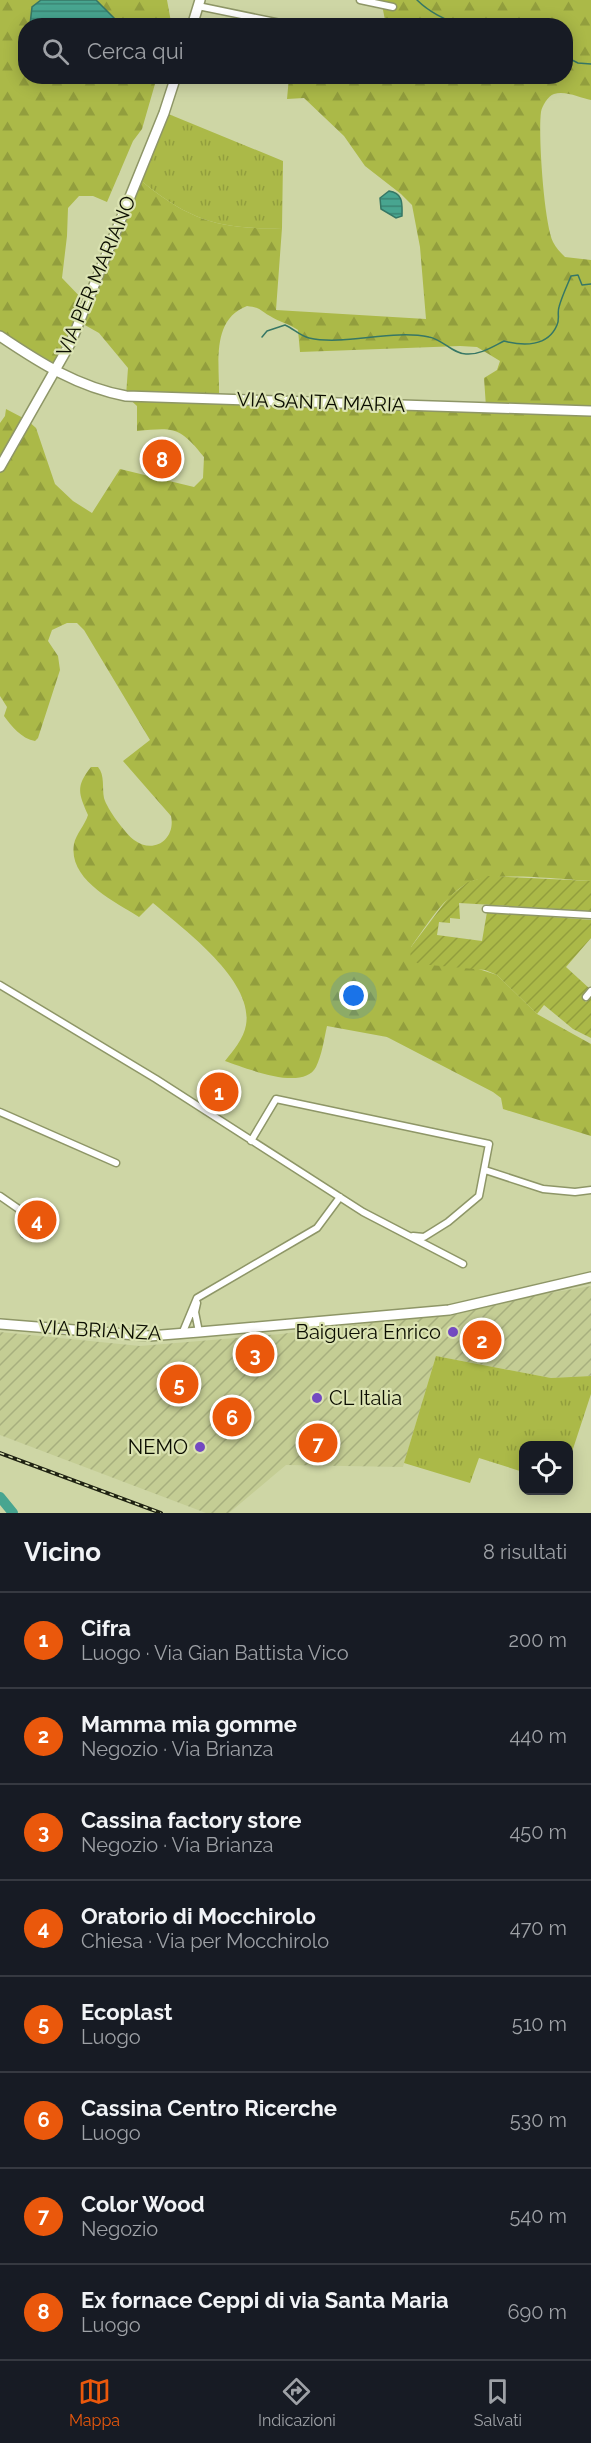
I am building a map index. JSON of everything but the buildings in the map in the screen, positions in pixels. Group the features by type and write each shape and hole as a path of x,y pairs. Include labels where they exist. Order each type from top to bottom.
{"street":[{"path":"360,0 393,7"},
{"path":"194,18 199,3 262,18"},
{"name":"VIA PER MARIANO","path":"0,467 71,342 173,84"},
{"name":"VIA SANTA MARIA","path":"0,336 55,371 90,388 126,396 591,411"},
{"path":"486,909 591,915"},
{"path":"0,985 156,1079 340,1197 463,1264"},
{"path":"251,1141 276,1100 489,1144 480,1196 440,1227 424,1236 409,1236"},
{"path":"0,1112 116,1163"},
{"path":"485,1170 543,1189 575,1192 591,1190"},
{"path":"0,1196 22,1212 24,1234"},
{"path":"182,1334 196,1298 200,1294 241,1273 317,1228 340,1197"},
{"name":"VIA BRIANZA","path":"0,1324 149,1336 182,1334 449,1310 591,1277"},
{"path":"199,1332 195,1312 200,1294"}],"shaded area":[{"path":"591,1286 591,1376 551,1378 436,1356 403,1467 286,1465 229,1513 206,1513 0,1435 0,1332 140,1346 281,1334 385,1321"}],"green space":[{"path":"0,0 167,0 170,18 18,18 18,84 155,84 142,129 133,141 107,202 93,196 79,196 68,208 62,278 86,303 57,361 52,362 0,332"},
{"path":"381,0 591,0 591,100 568,94 554,94 543,107 540,123 544,198 553,242 565,257 591,260 591,881 491,877 466,884 436,912 411,947 497,975 537,1014 591,1044 591,1136 503,1109 501,1098 493,1092 387,1037 327,1026 316,1067 309,1074 299,1078 260,1073 225,1061 241,1039 246,1025 246,1008 228,973 198,941 153,903 139,917 95,888 85,879 74,857 75,840 88,815 81,796 81,785 91,767 98,767 100,770 106,803 134,840 149,846 156,845 167,838 172,824 171,816 123,761 150,740 84,630 77,623 67,623 52,630 48,641 58,656 60,670 38,738 35,741 21,735 4,716 7,707 0,696 0,423 5,416 6,409 27,420 36,428 55,484 73,501 92,513 120,469 194,487 203,478 204,457 182,435 176,431 160,429 137,431 137,406 126,396 128,368 99,333 83,324 139,179 173,204 206,220 240,227 282,228 276,310 426,319 420,247 412,205 365,166 344,136 304,98 287,99 288,84 573,84 573,18 385,18","holes":["247,306 260,309 298,330 300,352 477,347 500,361 497,370 484,378 486,407 219,398 220,345 227,322 235,313"]},
{"path":"166,113 283,161 282,228 240,227 206,220 173,204 139,179"},
{"path":"488,876 591,881 591,911 459,903 460,919 450,918 450,923 439,922 437,935 482,941 487,912 591,920 591,938 566,967 590,989 582,998 586,1002 591,996 591,1038 573,1029 544,1005 537,1014 497,975 485,970 419,964 411,957 411,947 449,897 468,882"},
{"path":"436,1356 551,1378 591,1376 591,1394 573,1449 573,1441 519,1441 519,1471 479,1458 470,1483 404,1463"}],"water":[{"path":"41,0 96,0 114,18 31,18 32,7"},
{"path":"389,191 400,197 402,216 396,218 381,209 380,198"}],"waterway":[{"path":"417,0 443,18"},
{"path":"573,60 591,64"},
{"path":"262,337 267,331 285,325 303,336 323,340 414,335 434,338 461,353 471,354 504,341 527,344 548,337 558,323 559,307 571,276 578,275 582,285 591,284"},
{"path":"0,1497 13,1513"}],"railway":[{"path":"0,1453 161,1513"}],"place":[{"name":"Ex fornace Ceppi di via Santa Maria","path":"162,459"},
{"name":"Cifra","path":"219,1092"},
{"name":"Oratorio di Mocchirolo","path":"37,1220"},
{"name":"Baiguera Enrico","path":"453,1332"},
{"name":"Mamma mia gomme","path":"482,1340"},
{"name":"Cassina factory store","path":"255,1354"},
{"name":"Ecoplast","path":"179,1384"},
{"name":"CL Italia","path":"317,1398"},
{"name":"Cassina Centro Ricerche","path":"232,1417"},
{"name":"Color Wood","path":"318,1443"},
{"name":"NEMO","path":"200,1447"}]}
